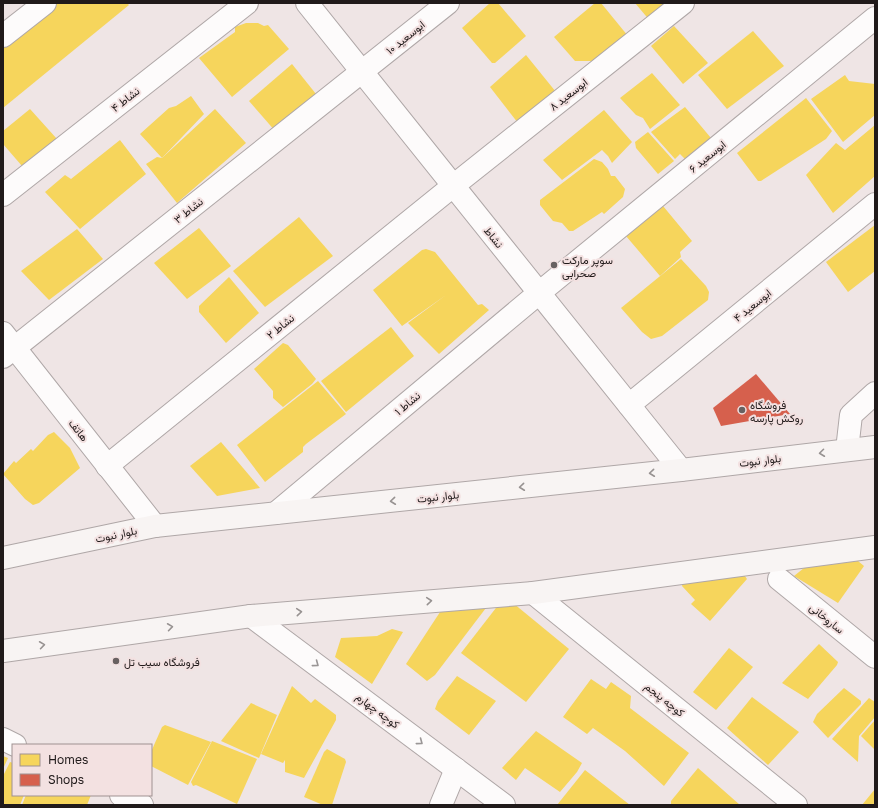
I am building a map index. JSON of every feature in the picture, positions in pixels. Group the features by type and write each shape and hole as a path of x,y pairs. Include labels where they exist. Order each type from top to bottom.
{"main road":[{"name":"بلوار نبوت","path":"3,558 155,526 681,470 875,447"},
{"path":"3,651 251,616 533,593 875,547"}],"street":[{"path":"3,36 45,3"},
{"name":"نشاط ۴","path":"3,196 247,3"},
{"name":"نشاط","path":"307,3 681,470"},
{"name":"ابوسعید ۱۰","path":"362,72 448,3"},
{"name":"ابوسعید ۸","path":"453,186 683,3"},
{"name":"ابوسعید ۶","path":"539,293 875,18"},
{"name":"نشاط ۳","path":"7,346 362,72"},
{"name":"نشاط ۲","path":"107,466 453,186"},
{"name":"ابوسعید ۴","path":"629,405 875,204"},
{"name":"نشاط ۱","path":"276,513 539,293"},
{"name":"هاتف","path":"7,346 155,526"},
{"path":"846,450 851,415 875,393"},
{"name":"ساروخانی","path":"779,579 875,658"},
{"name":"کوچه پنجم","path":"533,593 796,805"},
{"name":"کوچه چهارم","path":"251,616 504,805"},
{"path":"3,739 13,744"},
{"path":"441,805 456,769"},
{"path":"123,796 142,805"}],"building: Homes":[{"path":"55,3 127,3 129,5 3,108 3,46"},
{"path":"490,3 498,3 526,36 495,63 492,63 462,28"},
{"path":"595,3 601,3 628,36 597,61 575,61 554,37"},
{"path":"635,3 675,3 651,22"},
{"path":"246,23 258,23 264,26 268,25 289,49 232,97 199,58 235,32 235,27"},
{"path":"674,26 708,63 683,84 651,46"},
{"path":"753,31 784,66 727,109 698,75"},
{"path":"526,55 556,92 518,123 490,87"},
{"path":"292,64 320,99 276,132 249,101"},
{"path":"652,73 680,105 650,129 643,118 636,115 620,98"},
{"path":"845,75 849,81 875,84 875,115 843,142 811,99"},
{"path":"191,96 204,114 162,158 140,134 169,108 176,106"},
{"path":"806,98 832,131 826,139 761,181 758,181 737,153"},
{"path":"685,107 716,144 686,160 680,154 675,159 651,132"},
{"path":"30,109 57,139 22,166 3,144 3,131"},
{"path":"215,109 246,143 177,203 146,164 157,157 162,158"},
{"path":"604,110 632,142 612,163 602,150 562,180 543,160"},
{"path":"875,125 875,176 833,213 806,175 836,143 845,150"},
{"path":"648,132 674,161 658,174 636,148 635,142"},
{"path":"120,140 146,174 80,229 45,192 65,175 71,179"},
{"path":"594,159 602,162 608,169 611,176 615,176 625,189 623,197 604,214 602,212 573,231 569,231 562,223 553,221 540,205 540,200"},
{"path":"663,206 692,241 680,252 681,257 660,276 626,236"},
{"path":"299,217 333,256 265,307 233,271"},
{"path":"875,225 875,271 848,292 826,262"},
{"path":"199,228 231,266 187,299 154,263"},
{"path":"77,229 103,259 49,300 21,271"},
{"path":"426,249 435,252 478,305 482,304 489,310 439,354 408,323 446,295 402,326 373,290 422,250"},
{"path":"681,259 706,286 709,292 708,300 662,336 651,339 642,332 621,308"},
{"path":"229,277 259,313 226,343 199,312 199,306"},
{"path":"391,327 414,356 346,412 321,381"},
{"path":"283,343 288,345 316,379 312,384 283,407 273,398 273,391 254,369"},
{"path":"318,381 346,414 306,444 303,447 303,452 265,482 237,445"},
{"path":"54,432 70,448 80,468 39,503 33,505 25,499 3,474 14,461 16,463 31,449 33,451 48,435"},
{"path":"221,442 260,488 217,496 190,466"},
{"path":"858,561 864,566 838,603 794,576 804,568"},
{"path":"742,572 747,579 710,621 691,604 695,600 682,586 683,581"},
{"path":"492,600 435,675 427,681 406,664 442,609"},
{"path":"513,603 569,649 526,702 461,653 499,604"},
{"path":"392,629 403,632 372,684 335,657 341,638 377,636"},
{"path":"819,644 838,662 808,699 782,683"},
{"path":"729,648 753,667 716,710 693,692"},
{"path":"457,676 496,701 469,735 435,709 438,701"},
{"path":"591,679 606,689 611,682 631,696 630,708 689,753 664,786 625,751 593,728 587,734 563,717"},
{"path":"292,686 311,703 315,699 336,715 336,720 304,778 285,772 285,760 283,763 261,754"},
{"path":"844,688 861,701 861,704 828,738 813,722 817,714"},
{"path":"752,697 799,732 768,765 727,728"},
{"path":"869,698 875,702 875,717 859,736 858,762 832,739"},
{"path":"251,703 277,715 259,758 221,741"},
{"path":"875,720 875,750 861,736"},
{"path":"165,725 211,742 188,785 152,767 152,750 162,727"},
{"path":"536,731 582,763 577,772 560,792 525,768 516,780 502,768"},
{"path":"212,741 257,759 237,804 196,785 193,786 191,782"},
{"path":"327,749 345,759 346,762 332,805 323,805 304,797 324,752"},
{"path":"3,756 8,758 3,769"},
{"path":"10,762 12,763 12,796 24,796 20,805 3,805 3,776"},
{"path":"698,768 740,805 671,805 671,801"},
{"path":"585,770 630,805 557,805"},
{"path":"875,789 875,805 862,805"},
{"path":"26,796 91,796 87,805 22,805"}],"building: Shops":[{"path":"756,374 790,414 721,426 713,408"}],"place":[{"name":"سوپر مارکت صحرابی","path":"554,265"},
{"name":"فروشگاه روکش پارسه","path":"742,410"},
{"name":"فروشگاه سیب تل","path":"116,661"}]}
